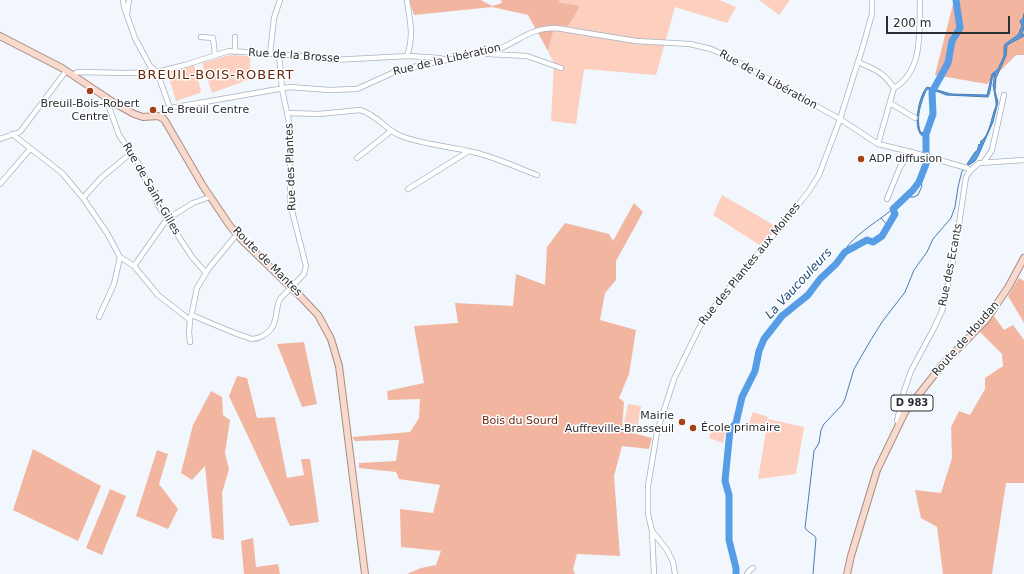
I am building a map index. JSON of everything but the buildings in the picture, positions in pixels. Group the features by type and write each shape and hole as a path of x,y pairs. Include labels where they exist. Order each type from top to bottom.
{"main road":[{"path":"0,36 64,70 134,114 160,117"},
{"name":"Route de Mantes","path":"160,117 168,123 196,175 237,234 318,315 331,339 340,374 365,574"},
{"name":"Route de Houdan","path":"847,574 877,470 905,412 942,365 972,336 990,315 1009,286 1024,258"}],"street":[{"path":"123,0 127,17 135,38 150,66 157,72 170,108 165,109 160,117"},
{"path":"127,17 129,0"},
{"path":"270,54 274,18 280,0"},
{"name":"Rue des Plantes aux Moines","path":"654,574 652,531 648,514 648,486 657,432 674,379 703,320 809,191 819,175 840,119 858,62 872,14 872,0"},
{"path":"878,144 894,88 903,83 907,78 916,57 920,0"},
{"path":"407,1 412,34 411,46 407,56"},
{"name":"Rue de la Libération","path":"170,108 290,87 329,90 357,89 399,70 448,61 499,49 512,44 534,31 545,28 556,28 636,41 690,44 711,49 729,57 840,119 878,144 911,152 967,169"},
{"name":"Rue de la Brosse","path":"235,37 235,52"},
{"path":"201,38 213,38 215,55"},
{"name":"Rue de la Brosse","path":"72,75 78,72 157,72 229,51 279,54 332,60 407,56 439,58 448,61"},
{"path":"482,53 527,56 561,68"},
{"name":"Rue des Plantes","path":"191,317 253,339 267,334 272,328 276,316 277,304 280,299 304,274 306,266 290,203 290,127 282,89 279,54"},
{"path":"858,62 885,76 894,88"},
{"path":"0,139 20,132 64,70"},
{"path":"984,162 992,150 1004,95"},
{"name":"Rue de Saint-Gilles","path":"108,99 108,104 119,135 144,175 158,205 192,257 206,273"},
{"path":"890,102 915,118"},
{"path":"288,114 319,114 360,110 365,111 400,136 424,144 469,151 537,175"},
{"path":"357,158 391,131"},
{"path":"12,134 62,173 83,198 107,233 120,257 124,258 134,266 158,295 191,317"},
{"path":"0,184 30,149"},
{"path":"408,189 469,151"},
{"path":"887,199 900,167 911,152"},
{"path":"83,198 101,178 131,153"},
{"path":"967,169 984,162 1024,160"},
{"name":"Rue des Ecants","path":"900,422 897,421 904,391 912,370 942,311 955,251 967,169"},
{"path":"134,266 167,219 193,203 210,197"},
{"path":"190,342 191,317 195,294 206,273 237,234"},
{"path":"99,318 114,284 120,257"},
{"path":"652,531 667,550 673,562 675,574"},
{"path":"747,574 753,568"}],"shaded area":[{"path":"559,0 720,0 736,7 727,23 675,7 656,75 584,69 576,124 551,121 554,63 548,51 555,25 580,6 559,2"},
{"path":"759,0 790,0 779,15"},
{"path":"230,55 250,56 250,79 212,93 202,63"},
{"path":"194,64 201,91 200,93 176,101 167,71"},
{"path":"722,195 777,227 761,246 713,215"},
{"path":"628,404 641,406 637,430 623,428"},
{"path":"753,412 768,417 763,432 748,427"},
{"path":"768,419 804,427 796,474 758,479"},
{"path":"713,427 726,430 723,443 709,438"}],"green space":[{"path":"409,0 481,0 492,6 502,3 501,0 559,0 559,2 580,6 568,26 555,25 548,51 528,15 492,7 414,15"},
{"path":"954,0 1024,0 1024,55 1016,55 987,84 935,75"},
{"name":"Bois du Sourd","path":"634,203 643,212 616,261 616,280 605,293 600,320 636,330 629,374 619,398 624,402 622,430 652,438 649,449 622,446 614,476 620,556 577,554 573,569 575,574 407,574 421,568 436,565 441,551 401,547 400,509 433,513 440,485 399,479 396,472 359,468 359,463 396,461 399,440 355,441 352,437 410,432 419,418 420,399 388,400 387,391 424,383 414,326 458,323 455,303 513,306 516,274 545,285 547,247 565,223 609,234 613,241"},
{"path":"1019,278 1024,281 1024,323 1008,296"},
{"path":"994,316 1004,330 1013,325 1024,340 1024,483 1006,483 992,574 943,574 937,527 921,518 915,490 941,493 952,458 951,427 959,411 970,415 985,389 985,378 1003,366 1002,354 980,332"},
{"path":"304,342 317,404 302,407 277,344"},
{"path":"237,376 247,378 257,418 275,417 287,478 304,475 301,459 310,459 319,522 290,526 229,396"},
{"path":"211,391 222,397 223,415 230,420 225,453 229,469 222,493 224,540 212,538 205,466 192,480 181,473 193,425"},
{"path":"33,449 101,486 78,541 13,510"},
{"path":"157,450 168,454 159,484 178,509 168,529 136,516"},
{"path":"110,489 126,496 102,555 86,548"},
{"path":"253,538 256,567 278,564 280,574 244,574 241,541"}],"water":[{"path":"1024,14 1024,28 1021,36 1024,34 1024,36 1007,45 1006,56 996,78 995,91 998,102 993,122 978,156 975,161 969,165 967,164 977,151 979,144 980,145 981,143 980,142 988,131 996,106 993,85 995,73 992,78 988,97 946,95 927,89 921,105 919,117 919,128 921,133 924,132 924,137 920,133 917,121 921,97 927,87 951,94 987,95 992,74 998,69 1004,56 1005,44 1018,35 1022,26 1020,21"}],"waterway":[{"name":"La Vaucouleurs","path":"736,574 736,568 729,540 729,495 725,481 730,430 736,423 742,397 755,371 759,351 764,339 782,316 808,295 820,279 836,264 845,252 867,240 873,242 882,236 895,214 893,209 913,190 919,182 926,164 926,134 933,114 932,92 948,63 952,41 960,28 956,0"},
{"path":"813,574 816,538 805,528 814,451 819,443 821,430 824,424 842,405 854,369 869,343 882,322 905,292 914,270 927,252 933,239 951,218 955,207 962,171 965,169"},
{"path":"906,197 914,197 918,195 922,186 920,179"},
{"path":"888,226 881,218 893,209"},
{"path":"841,256 854,239 881,218"}],"place":[{"name":"Breuil-Bois-Robert Centre","path":"90,91"},
{"name":"Le Breuil Centre","path":"153,110"},
{"name":"ADP diffusion","path":"861,159"},
{"name":"Mairie Auffreville-Brasseuil","path":"682,422"},
{"name":"École primaire","path":"693,428"}],"district":[{"name":"BREUIL-BOIS-ROBERT","path":"216,76"}]}
